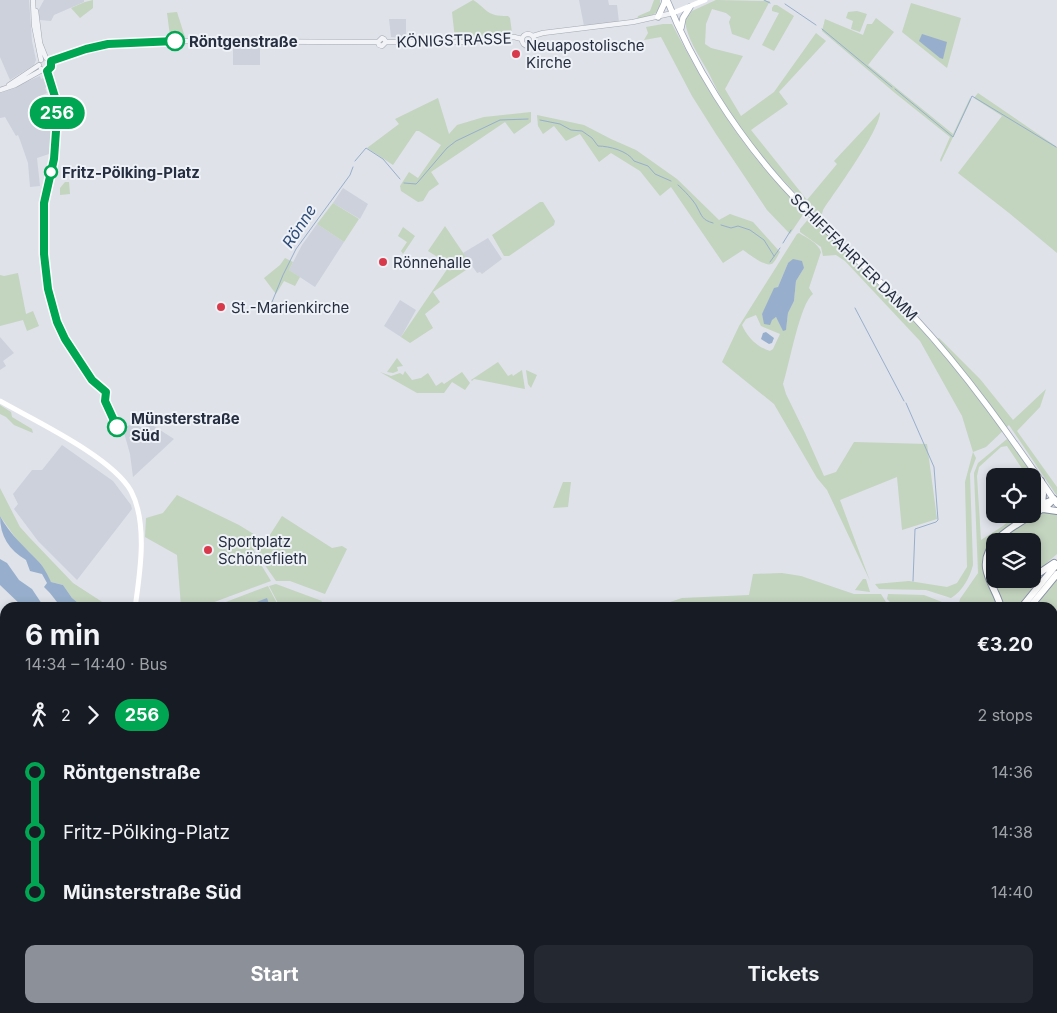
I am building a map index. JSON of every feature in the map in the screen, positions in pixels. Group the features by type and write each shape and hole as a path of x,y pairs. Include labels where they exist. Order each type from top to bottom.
{"highway":[{"path":"1042,481 1042,506"},
{"path":"1006,533 1042,506 1056,502"},
{"path":"1042,506 1057,511"},
{"path":"1041,573 1057,563"},
{"path":"1027,602 1057,563"},
{"path":"1034,602 1057,574"},
{"path":"994,588 999,602"}],"main road":[{"name":"SCHIFFFAHRTER DAMM","path":"666,0 716,95 739,130 801,204 913,316 953,360 986,402 1056,502"},
{"path":"658,17 666,0"},
{"path":"673,13 705,0"},
{"path":"681,30 683,18 690,7"},
{"path":"0,401 92,454 117,473 131,491 138,509 141,548 140,576 136,602"}],"street":[{"path":"2,89 41,68 43,59 34,25 33,0"},
{"name":"KÖNIGSTRASSE","path":"522,39 527,34 533,36 543,33 620,24 673,13"},
{"name":"KÖNIGSTRASSE","path":"522,39 524,45 529,46 534,43 533,36"},
{"name":"KÖNIGSTRASSE","path":"51,61 86,49 124,42 378,42 382,38 386,42 461,42 514,37 522,39"},
{"path":"41,68 47,71 50,69 51,61 43,59"}],"shaded area":[{"path":"0,0 29,0 32,41 36,60 34,65 10,80 0,57"},
{"path":"44,0 84,0 84,2 54,15 51,21 40,20 38,11"},
{"path":"579,0 608,0 609,5 617,5 619,22 584,26"},
{"path":"389,19 406,19 406,38 391,37"},
{"path":"233,45 258,45 260,48 260,65 233,65"},
{"path":"40,76 47,87 45,88 47,93 40,96 43,104 49,102 52,110 36,117 41,129 53,124 52,153 37,158 40,186 30,187 28,163 18,135 16,136 5,117 0,118 0,93"},
{"path":"343,188 368,204 360,219 333,203"},
{"path":"317,224 344,242 315,287 289,270 302,245"},
{"path":"488,238 502,259 482,274 480,272 477,273 463,253"},
{"path":"400,300 416,310 401,337 384,326"},
{"path":"0,337 14,353 3,361 6,366 0,370"},
{"path":"134,422 143,429 149,423 174,439 133,477 130,454 123,429"},
{"path":"62,445 113,481 132,509 77,580 38,541 14,509 18,504 13,494 32,470 42,470"}],"green space":[{"path":"93,0 93,8 80,18 71,8 85,2"},
{"path":"473,0 491,14 508,16 512,33 455,39 452,12"},
{"path":"654,0 660,0 659,9 650,16 637,19 638,16 650,11"},
{"path":"716,0 770,1 749,40 732,34 729,22 731,17 726,13 712,9 706,24 705,44 711,48 743,56 725,89 741,116 774,92 816,33 826,41 779,92 788,104 751,130 807,200 837,164 834,161 880,112 866,146 819,216 778,174 740,127 719,94 693,46 685,21 692,11"},
{"path":"911,3 961,18 947,68 902,32"},
{"path":"774,5 794,16 774,51 762,45 779,13 772,11"},
{"path":"857,11 867,14 860,32 851,29 853,21 846,18 848,12"},
{"path":"177,12 185,37 170,36 167,13"},
{"path":"876,18 894,32 868,65 953,134 970,98 971,100 941,162 940,160 950,137 822,31 825,19 863,35 867,24 872,24"},
{"path":"672,24 718,106 757,160 804,213 790,234 767,210 716,134 692,96 661,37 644,40 648,33 646,27"},
{"path":"978,93 1057,147 1057,253 958,173 1002,116 974,98"},
{"path":"438,98 449,134 457,125 484,117 531,112 531,122 514,134 505,122 431,172 439,184 429,191 423,201 418,202 401,191 400,186 409,172 418,178 441,145 416,131 393,165 367,148 399,124 395,119"},
{"path":"537,115 584,125 636,150 677,179 719,220 730,214 753,222 780,252 776,259 773,263 767,264 743,250 723,263 671,187 660,196 640,171 611,153 599,162 580,134 566,141 554,126 543,134 538,126"},
{"path":"65,182 69,182 70,194 60,195 60,188"},
{"path":"540,202 543,202 555,221 554,225 509,256 504,256 492,235"},
{"path":"333,203 359,219 344,242 317,224"},
{"path":"810,217 913,320 932,342 939,338 980,379 1013,420 1046,389 1040,407 1017,431 1057,487 1057,496 1041,472 1041,468 1038,468 1009,425 986,447 973,452 962,416 920,341 845,261 836,255 823,256 821,247 800,232 800,229"},
{"path":"445,226 472,266 433,292 440,302 425,314 433,328 410,343 401,337 450,265 428,251"},
{"path":"403,227 415,236 403,254 401,251 407,242 398,236"},
{"path":"799,233 812,241 821,252 809,288 813,294 808,300 799,322 783,384 824,476 836,472 854,442 927,444 937,519 902,530 897,477 840,500 870,581 827,490 817,478 774,404 722,362 739,326","holes":["788,263 804,268 796,281 794,301 788,313 786,329 783,330 776,317 765,324 762,314 778,287","756,315 761,326 780,334 773,349 770,351 753,341 742,325 746,319"]},
{"path":"285,258 293,262 289,270 300,277 295,286 284,281 276,294 264,278 280,265"},
{"path":"18,273 26,314 33,311 39,326 27,331 23,320 0,326 0,275"},
{"path":"397,358 403,366 397,367 398,371 393,373 387,372"},
{"path":"498,362 508,376 512,374 513,376 522,370 525,389 471,380"},
{"path":"526,370 537,375 531,388 528,384"},
{"path":"405,371 412,380 421,378 428,373 436,386 442,382 444,384 462,372 470,383 465,390 452,382 444,393 417,393 380,372 391,376 400,373 403,375"},
{"path":"0,405 11,412 12,417 32,429 33,433 14,425 0,414"},
{"path":"1007,439 1029,468 1022,468 1007,446 1001,447 979,467 977,476 981,540 986,537 986,552 983,564 984,574 986,588 988,588 996,602 959,602 978,573 974,473 978,463"},
{"path":"973,452 976,458 970,474 973,565 965,584 951,598 926,590 879,589 875,584 909,581 947,587 957,583 967,567 965,482"},
{"path":"563,482 571,482 568,507 553,508"},
{"path":"0,488 20,527 73,583 102,602 77,602 63,585 51,582 41,564 17,540 0,516"},
{"name":"Sportplatz Schöneflieth","path":"177,495 239,525 260,538 254,549 257,563 260,563 271,581 214,602 181,602 177,555 145,537 146,518 163,513"},
{"path":"1047,511 1057,513 1057,554 1041,568 1041,533 1010,533 1023,523 1041,523 1041,513"},
{"path":"282,516 332,548 342,546 347,549 325,594 290,581 276,581 262,561 259,552"},
{"path":"1006,523 1015,523 1003,532 992,533"},
{"path":"1049,567 1041,577 1041,571"},
{"path":"782,573 801,576 854,594 881,594 886,602 670,602 682,598 749,595 753,574"},
{"path":"863,579 866,579 870,592 855,590"},
{"path":"1057,580 1057,602 1039,602"},
{"path":"276,584 322,601 277,602 269,586"},
{"path":"268,586 276,602 226,602"},
{"path":"995,588 1032,588 1021,602 1000,602"},
{"path":"888,594 924,595 942,602 890,602 887,599"}],"water":[{"path":"922,34 947,42 943,59 919,41"},
{"path":"793,259 802,261 804,268 796,281 794,301 788,313 786,330 783,331 776,317 770,325 764,324 762,314 774,288 778,287 788,263"},
{"path":"766,332 774,338 772,343 769,344 761,339 763,333"},
{"path":"0,516 13,535 41,564 51,582 63,585 77,602 57,602 44,587 47,583 42,574 30,571 26,560 10,547 0,523"},
{"path":"0,559 7,563 19,580 32,589 41,602 18,602 0,585"},
{"path":"267,598 268,602 256,602"}],"waterway":[{"path":"764,0 770,3"},
{"path":"785,4 816,25"},
{"path":"822,29 892,87"},
{"path":"895,89 953,137 972,96 1056,147"},
{"name":"Rönne","path":"404,183 416,184 447,148 456,141 500,120 528,119"},
{"name":"Rönne","path":"540,120 560,124 571,130 582,131 592,138 598,146 613,148 623,152 634,161 648,166 655,174 671,181"},
{"name":"Rönne","path":"355,161 366,148 383,159 400,179"},
{"name":"Rönne","path":"272,302 296,249 350,175 353,167"},
{"name":"Rönne","path":"678,185 694,202 703,217 713,223"},
{"name":"Rönne","path":"721,225 731,228 738,226 750,230 764,240 774,256"},
{"name":"Rönne","path":"783,243 791,230"},
{"name":"Rönne","path":"770,262 780,248"},
{"path":"855,308 904,401"},
{"path":"906,403 934,467 938,520 915,529 913,581"}],"bus line":[{"name":"256","path":"117,427 106,406 104,398 106,392 92,380 65,339 50,301 44,254 44,203 56,147 57,117 55,97 47,71 52,65 51,61 86,49 124,42 175,41"}],"place":[{"name":"Röntgenstraße","path":"175,41"},
{"name":"Neuapostolische Kirche","path":"516,54"},
{"name":"Fritz-Pölking-Platz","path":"51,172"},
{"name":"Rönnehalle","path":"383,262"},
{"name":"St.-Marienkirche","path":"221,307"},
{"name":"Münsterstraße Süd","path":"117,427"},
{"name":"Sportplatz Schöneflieth","path":"208,550"}]}
